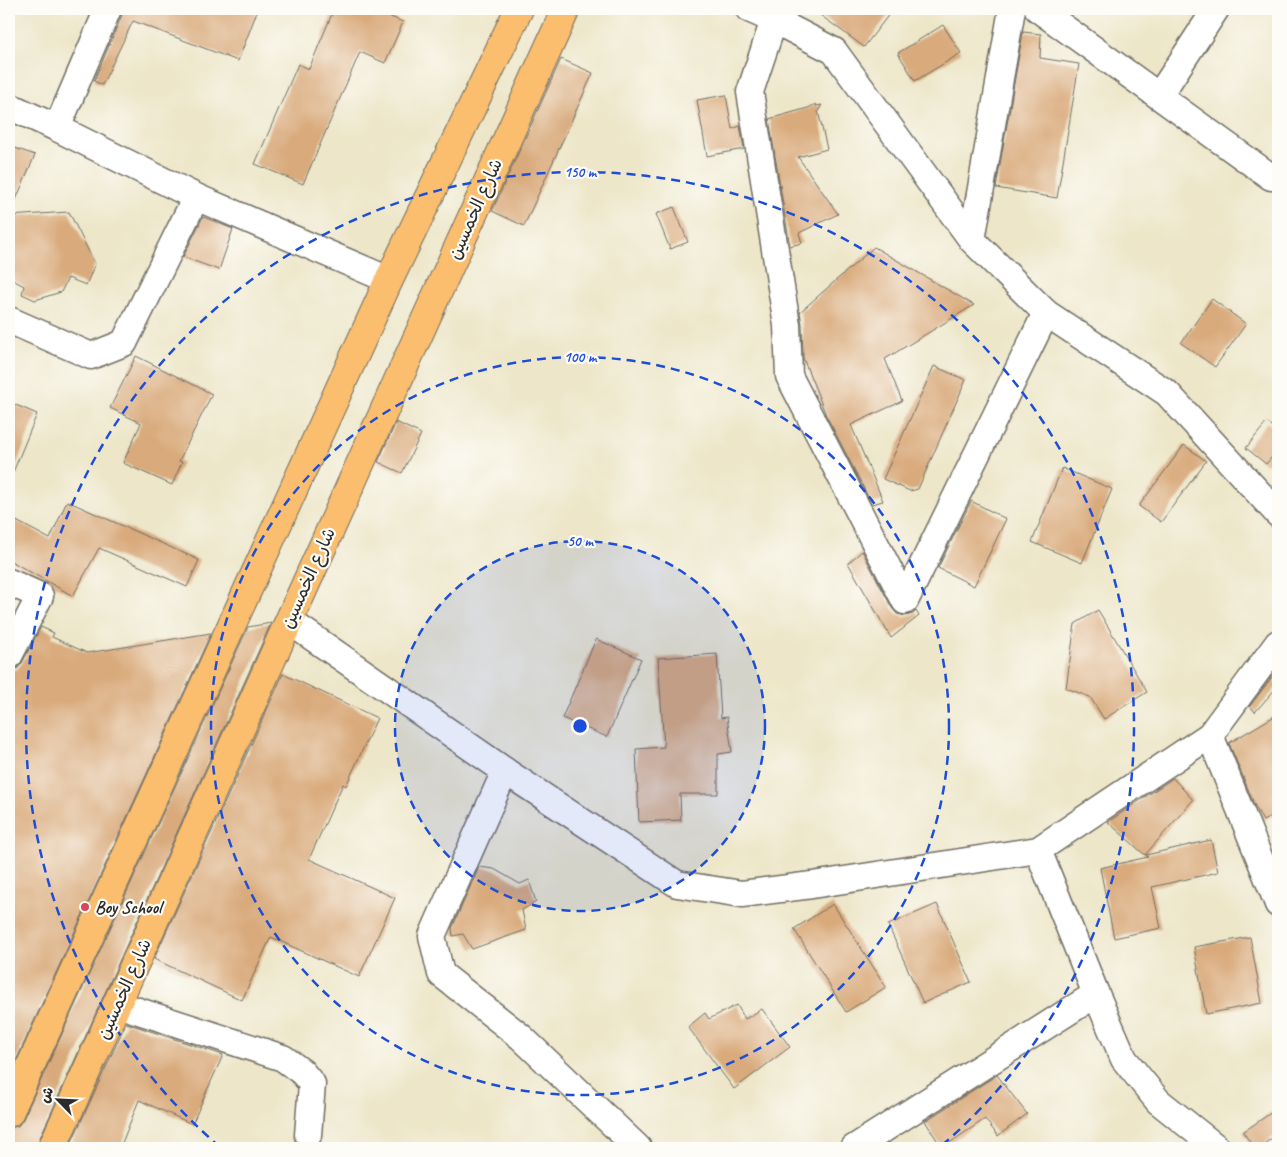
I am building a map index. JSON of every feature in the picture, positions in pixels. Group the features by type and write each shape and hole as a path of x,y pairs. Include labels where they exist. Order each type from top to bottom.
{"main road":[{"path":"12,1098 388,280 519,9"},
{"name":"شارع الخمسين","path":"52,1148 566,9"}],"street":[{"path":"57,128 108,9"},
{"path":"749,9 834,52 972,240 1046,313 1167,393 1278,514"},
{"path":"972,240 1012,9"},
{"path":"1038,9 1271,177 1278,177"},
{"path":"1159,96 1216,9"},
{"path":"774,20 750,92 787,325 789,376 906,601 1046,313"},
{"path":"9,106 196,197 388,280"},
{"path":"9,320 92,356 124,343 196,197"},
{"path":"9,582 40,596 9,656"},
{"path":"289,620 505,771 677,884 742,894 1038,850 1210,735 1278,643"},
{"path":"1210,735 1278,904"},
{"path":"505,771 432,936 441,974 521,1037 638,1148"},
{"path":"1038,850 1124,1059 1158,1101 1217,1148"},
{"path":"854,1148 1096,994"},
{"path":"117,1004 282,1058 296,1067 312,1084 308,1136"}],"building":[{"path":"123,9 258,9 238,61 133,21 102,85 94,81"},
{"path":"334,9 371,9 403,22 385,63 360,52 303,184 255,164 298,64 309,69"},
{"path":"812,9 893,9 864,47"},
{"path":"943,25 961,53 915,81 898,53"},
{"path":"1023,32 1041,34 1040,58 1079,64 1057,198 996,188"},
{"path":"561,59 593,73 524,226 492,211"},
{"path":"726,95 732,129 740,126 744,149 707,156 697,100"},
{"path":"816,104 816,106 822,105 818,111 827,149 798,157 838,214 799,233 802,243 790,246 769,119"},
{"path":"9,146 35,155 9,216"},
{"path":"674,207 688,242 670,249 656,214"},
{"path":"69,212 95,264 86,285 68,278 61,292 35,300 22,294 24,286 9,278 9,216"},
{"path":"203,217 233,229 219,270 183,257"},
{"path":"874,247 974,305 885,359 902,401 851,425 883,501 872,504 826,415 803,358 800,312"},
{"path":"1212,299 1246,324 1215,367 1181,343"},
{"path":"136,356 212,394 179,461 182,462 172,485 123,463 141,423 110,408"},
{"path":"934,366 966,380 918,489 910,491 883,479"},
{"path":"9,402 37,414 9,482"},
{"path":"396,422 421,434 402,473 378,462"},
{"path":"1267,422 1278,431 1278,450 1266,464 1246,448"},
{"path":"1184,445 1206,461 1161,522 1139,506"},
{"path":"1062,468 1112,489 1082,563 1032,542"},
{"path":"67,501 199,560 187,587 99,548 73,596 9,560 9,517 50,539"},
{"path":"971,501 1006,519 974,586 938,568"},
{"path":"862,551 897,614 905,616 916,611 919,616 891,638 848,563"},
{"path":"1098,610 1147,692 1104,719 1090,697 1066,688 1075,624"},
{"path":"271,623 38,1142 37,1148 9,1148 9,1128 18,1126 23,1119 248,627"},
{"path":"41,627 54,633 52,637 87,653 211,633 9,1076 9,671 17,669 22,663"},
{"path":"596,639 641,659 607,737 562,718"},
{"path":"717,654 721,718 727,717 732,752 718,754 718,794 680,794 681,820 639,822 636,749 664,747 658,658"},
{"path":"283,674 377,718 346,786 343,784 309,859 395,898 359,977 271,937 242,1000 154,959"},
{"path":"1272,677 1278,686 1255,712 1250,706"},
{"path":"1278,714 1278,812 1263,821 1229,743"},
{"path":"1173,778 1193,800 1145,855 1108,822"},
{"path":"1211,840 1218,872 1152,887 1161,928 1114,938 1100,868"},
{"path":"479,867 494,869 520,884 529,880 536,902 522,910 526,930 472,949 463,934 453,936 452,928"},
{"path":"833,904 886,987 846,1012 794,929"},
{"path":"937,904 971,982 923,1003 888,925"},
{"path":"1250,937 1262,1003 1206,1014 1194,947"},
{"path":"737,1005 745,1019 762,1009 790,1047 734,1089 688,1027 705,1013 709,1019"},
{"path":"126,1023 223,1055 192,1124 139,1100 120,1148 69,1148"},
{"path":"997,1075 1027,1114 998,1136 985,1119 942,1148 925,1121"},
{"path":"1278,1108 1278,1134 1258,1148 1254,1148 1243,1132"}],"place":[{"name":"Boy School","path":"85,907"}]}
